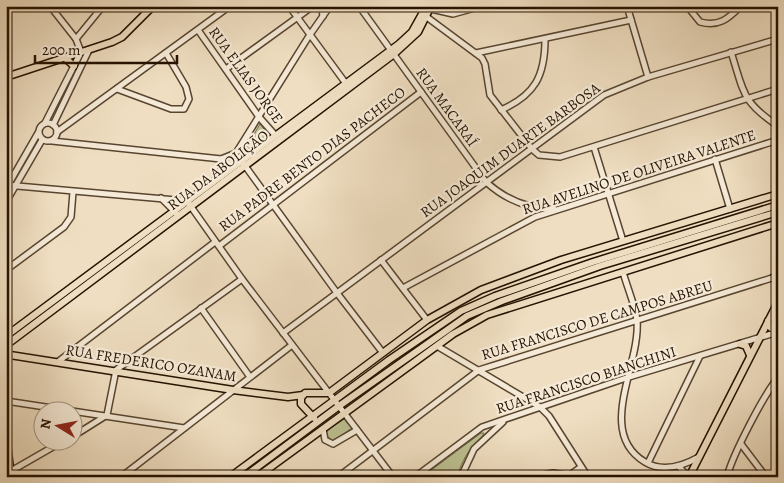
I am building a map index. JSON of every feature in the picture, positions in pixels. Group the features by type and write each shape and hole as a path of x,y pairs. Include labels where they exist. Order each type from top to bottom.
{"main road":[{"path":"6,77 89,50 122,37 153,6"},
{"name":"RUA DA ABOLIÇÃO","path":"7,340 412,38 428,7"},
{"path":"64,57 74,66"},
{"name":"RUA DA ABOLIÇÃO","path":"189,204 221,177 243,163 275,135 347,85"},
{"path":"329,393 427,320 466,298 503,281 623,241 778,194"},
{"path":"230,477 444,322 487,299 593,262 778,205"},
{"path":"244,477 339,406 467,316 484,308 600,266 778,212"},
{"path":"257,477 437,346 487,315 778,223"},
{"path":"689,477 778,302"},
{"path":"768,321 770,327 777,332"},
{"path":"7,340 8,358"},
{"path":"740,344 746,346 750,355"},
{"name":"RUA FREDERICO OZANAM","path":"8,358 59,361 288,398 301,404 322,429"},
{"path":"316,392 321,383"},
{"name":"RUA FREDERICO OZANAM","path":"288,398 309,392 329,393"},
{"path":"301,404 303,395"},
{"path":"6,434 11,474"}],"street":[{"path":"7,186 40,128 45,123 81,52 76,39 50,6"},
{"path":"76,39 102,6"},
{"path":"52,140 57,132 230,6"},
{"path":"289,6 347,85"},
{"path":"226,69 313,6 322,9 323,17"},
{"path":"42,140 221,159 236,153 330,6"},
{"name":"RUA MACARAÍ","path":"359,6 486,182 497,192 522,204 558,209"},
{"path":"428,7 453,14 482,6"},
{"path":"627,6 648,77"},
{"path":"687,6 700,22 714,24 725,20 741,6"},
{"path":"425,16 476,53 485,64 490,95 532,149 539,155 560,157 778,89"},
{"path":"476,53 631,20"},
{"name":"RUA ELIAS JORGE","path":"198,30 259,117 275,135"},
{"path":"501,110 525,98 536,84 544,62 545,39"},
{"name":"RUA JOAQUIM DUARTE BARBOSA","path":"283,333 604,95 648,77 778,39"},
{"path":"53,125 89,50"},
{"path":"731,52 746,99 757,112 778,126"},
{"path":"118,89 171,109 184,109 190,99 186,87 166,53"},
{"name":"RUA PADRE BENTO DIAS PACHECO","path":"59,361 273,204 421,92"},
{"path":"45,123 53,125 57,132"},
{"path":"38,133 42,140"},
{"path":"6,202 42,140"},
{"name":"RUA AVELINO DE OLIVEIRA VALENTE","path":"403,288 518,226 558,209 778,140"},
{"path":"594,147 623,241"},
{"path":"221,159 221,177"},
{"path":"714,159 730,209"},
{"path":"243,163 383,353"},
{"path":"7,186 160,198 189,204 242,279 393,477"},
{"path":"6,270 64,227 71,217 73,192"},
{"path":"160,198 176,214"},
{"path":"381,260 427,320"},
{"path":"623,272 637,320 629,377 620,418 622,433 631,450 648,464 679,467 700,456"},
{"name":"RUA FRANCISCO DE CAMPOS ABREU","path":"338,477 479,370 776,278"},
{"path":"82,431 107,415 116,370 242,279"},
{"path":"201,308 250,377"},
{"name":"RUA FRANCISCO BIANCHINI","path":"415,477 474,432 507,418 629,377 777,332"},
{"path":"121,477 292,345"},
{"path":"437,346 540,406 549,416 588,477"},
{"path":"648,464 700,356"},
{"path":"727,477 741,444 767,393 778,378"},
{"path":"6,401 184,428"},
{"path":"461,477 474,449 507,418"},
{"path":"322,429 324,439 331,444 357,430"},
{"path":"741,444 766,477"},
{"path":"11,474 50,450"},
{"path":"570,475 581,466"},
{"path":"679,467 689,477"},
{"path":"534,477 553,473 576,477"}],"green space":[{"path":"260,124 271,138 244,159 240,158"},
{"path":"344,419 352,428 333,441 328,437 326,431"},
{"path":"481,433 484,433 466,456 457,477 422,477"}]}
